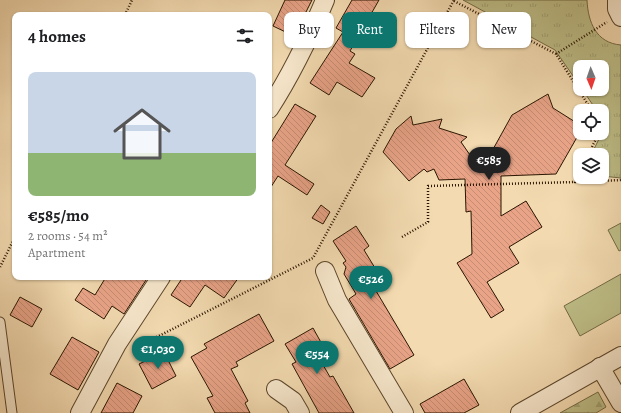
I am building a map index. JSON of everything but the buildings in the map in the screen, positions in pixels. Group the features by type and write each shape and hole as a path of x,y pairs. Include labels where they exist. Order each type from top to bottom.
{"street":[{"path":"272,104 282,89 309,36 325,0"},
{"path":"325,271 337,300 404,413"},
{"path":"80,413 118,344 159,280"},
{"path":"520,413 621,356"},
{"path":"600,368 621,403"},
{"path":"276,389 293,401 300,413"}],"lane":[{"path":"0,322 12,413"}],"path":[{"path":"126,12 132,0"},
{"path":"272,279 313,258 454,0 556,54 588,104"},
{"path":"556,54 619,10"},
{"path":"609,181 621,180"},
{"path":"402,237 428,222 428,186 573,182"},
{"path":"0,267 12,243"},
{"path":"118,344 129,351 269,280"}],"green space":[{"path":"463,0 587,0 589,16 595,30 605,40 621,45 621,178 609,177 609,148 594,148 598,140 609,140 609,104 592,104 587,96 609,96 609,60 573,60 573,76 555,50 531,37 531,12 485,12"},
{"path":"621,223 621,250 619,251 608,230"},
{"path":"621,274 621,313 580,336 564,306"},
{"path":"598,392 606,407 596,413 560,413"}]}
